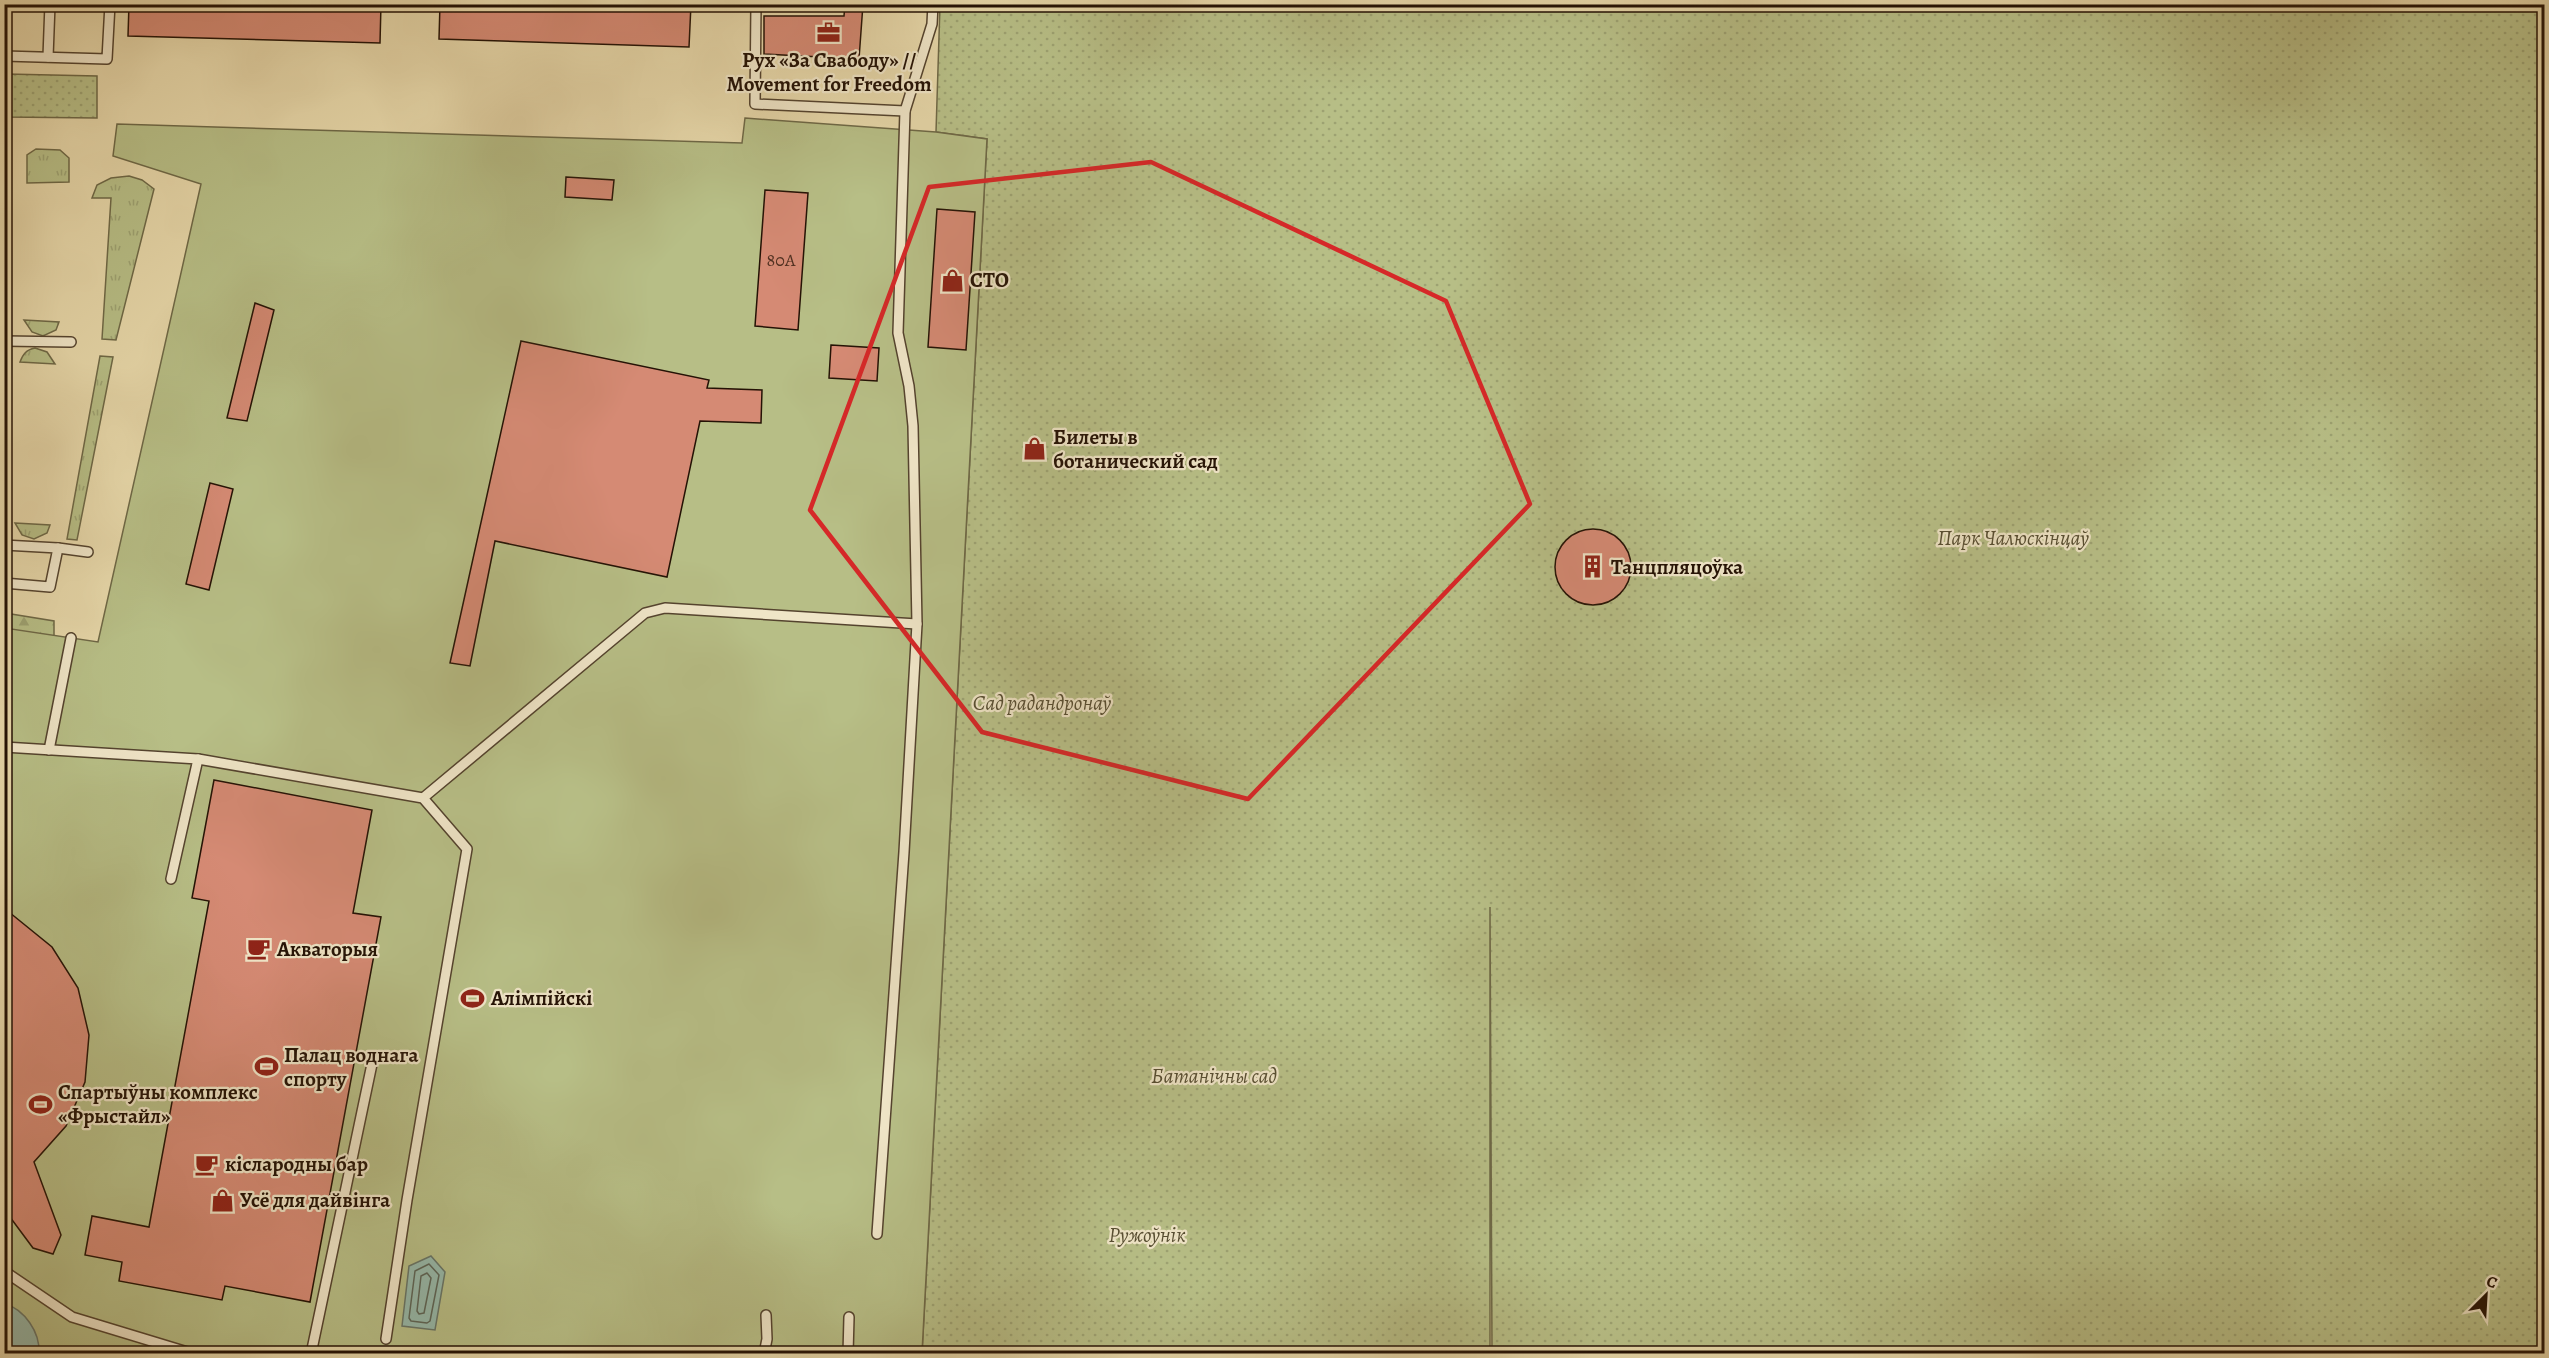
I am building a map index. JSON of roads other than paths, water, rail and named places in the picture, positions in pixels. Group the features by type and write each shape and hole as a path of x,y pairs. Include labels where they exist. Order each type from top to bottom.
{"lane":[{"path":"48,57 50,4"},
{"path":"4,56 107,59 110,4"},
{"path":"756,4 755,104 905,111"},
{"path":"877,1234 904,852 916,624 913,426 909,386 898,333 905,111 932,24 933,4"},
{"path":"4,341 71,342"},
{"path":"4,545 88,552"},
{"path":"4,583 50,587 57,548"},
{"path":"423,798 645,613 665,608 916,624"},
{"path":"49,750 71,638"},
{"path":"4,747 198,759 308,780 423,798 467,849 407,1200 386,1339"},
{"path":"171,879 198,759"},
{"path":"311,1353 372,1064"},
{"path":"4,1271 72,1317 194,1353"},
{"path":"764,1353 767,1339 766,1315"},
{"path":"848,1353 849,1317"}],"water":[{"path":"431,1256 445,1272 435,1330 402,1326 409,1266"},
{"path":"4,1303 25,1316 30,1323 37,1337 39,1353 5,1353"}],"place":[{"name":"Рух «За Свабоду» // Movement for Freedom","path":"829,32"},
{"name":"СТО","path":"952,280"},
{"name":"Билеты в ботанический сад","path":"1035,449"},
{"name":"Танцпляцоўка","path":"1593,567"},
{"name":"Акваторыя","path":"259,949"},
{"name":"Алімпійскі","path":"473,998"},
{"name":"Палац воднага спорту","path":"266,1067"},
{"name":"Спартыўны комплекс «Фрыстайл»","path":"40,1104"},
{"name":"кіслародны бар","path":"207,1164"},
{"name":"Усё для дайвінга","path":"222,1200"}],"park label":[{"name":"Парк Чалюскінцаў","path":"2013,538"},
{"name":"Сад радандронаў","path":"1042,703"},
{"name":"Батанічны сад","path":"1214,1076"},
{"name":"Ружоўнік","path":"1147,1235"}]}
